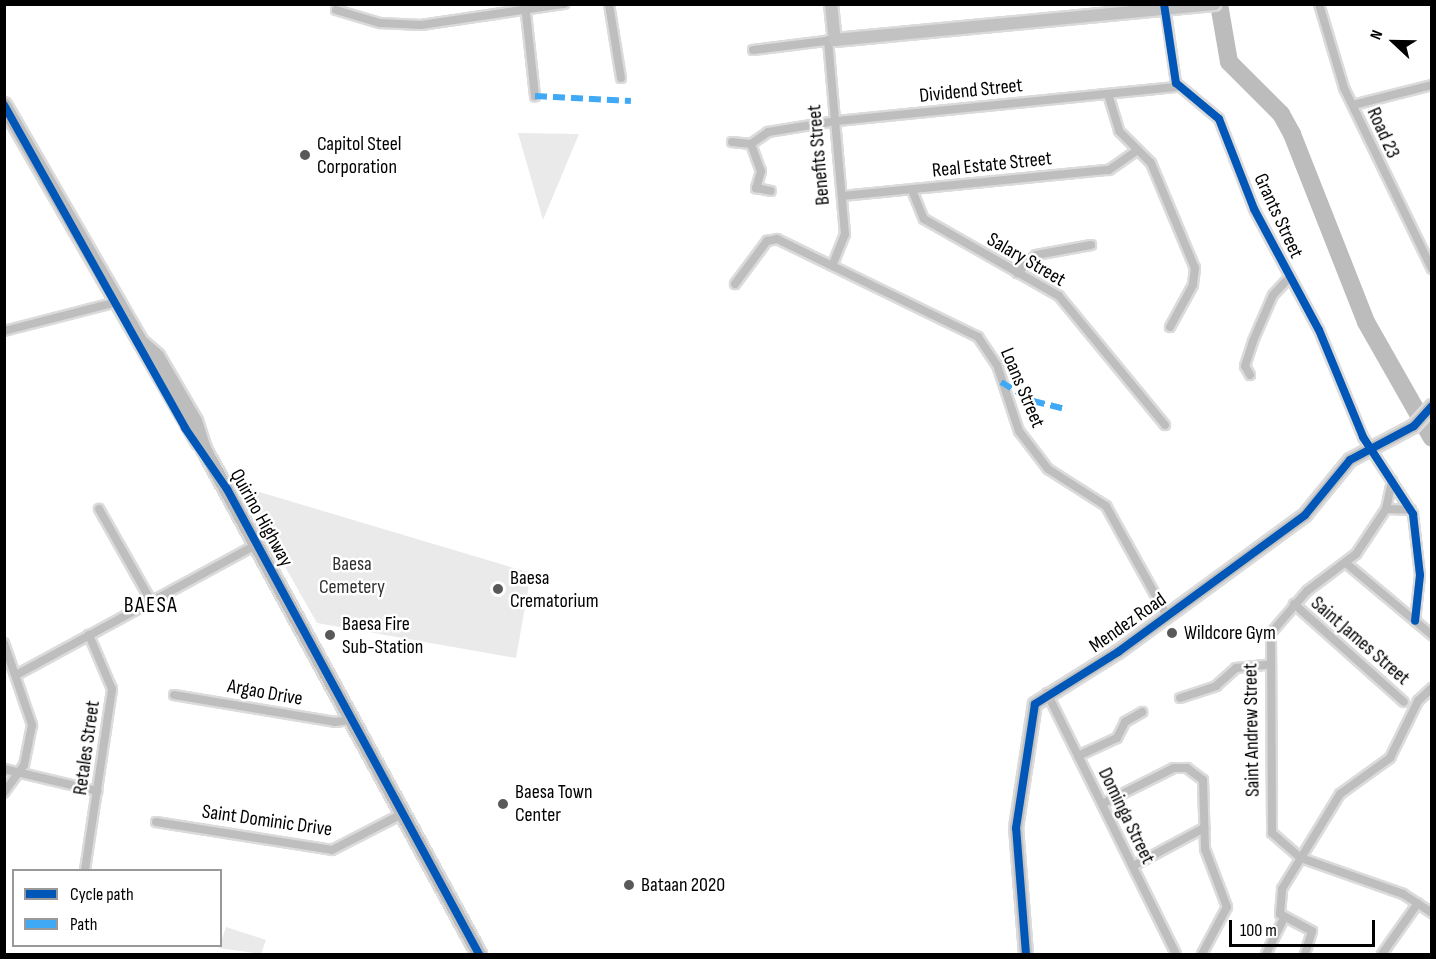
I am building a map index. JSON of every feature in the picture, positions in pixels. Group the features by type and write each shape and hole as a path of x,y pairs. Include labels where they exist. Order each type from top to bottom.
{"main road":[{"name":"Quirino Highway","path":"4,105 117,303 142,343 157,356 204,448 479,954"}],"street":[{"path":"336,10 380,23 421,25 526,7 564,4"},
{"path":"609,4 621,78"},
{"name":"Benefits Street","path":"831,4 831,40 845,238 833,264"},
{"path":"753,50 1165,6 1214,4"},
{"name":"Road 23","path":"1319,4 1353,105 1431,269"},
{"path":"1165,6 1179,87"},
{"path":"526,7 535,96"},
{"path":"1353,105 1431,85"},
{"name":"Dividend Street","path":"752,144 768,132 836,121 1179,87"},
{"name":"Grants Street","path":"1179,87 1219,118 1289,278 1319,330 1369,448 1411,510"},
{"path":"1108,94 1112,120 1151,163 1195,268 1193,285 1170,327"},
{"path":"732,142 752,144 761,171 756,188 771,191"},
{"name":"Real Estate Street","path":"842,196 1108,170 1138,150"},
{"name":"Salary Street","path":"912,190 924,219 1059,296 1165,425"},
{"name":"Loans Street","path":"735,284 771,238 833,264 978,337 997,365 1019,431 1048,469 1106,506 1167,616"},
{"path":"1017,273 1036,255 1091,245"},
{"path":"1250,375 1242,367 1270,301 1289,278"},
{"path":"4,331 117,303"},
{"name":"Mendez Road","path":"1026,954 1016,828 1031,714 1047,693 1113,655 1314,508 1350,460 1414,426 1431,406"},
{"name":"Saint Andrew Street","path":"1392,481 1386,509 1347,564 1293,604 1270,633 1267,665 1272,833 1301,858 1418,903 1431,913"},
{"path":"99,509 151,601"},
{"path":"1386,509 1411,510 1420,575 1415,621"},
{"path":"18,674 257,544"},
{"path":"1347,564 1431,635"},
{"name":"Saint James Street","path":"1293,604 1404,702"},
{"name":"Retales Street","path":"85,869 112,689 90,635"},
{"path":"4,643 18,674 32,725 20,773 4,793"},
{"path":"1180,698 1216,686 1236,668 1267,665"},
{"path":"1266,954 1284,918 1278,900 1340,794 1390,758 1418,701 1431,688"},
{"name":"Dominga Street","path":"1047,693 1176,954"},
{"name":"Argao Drive","path":"174,695 334,722 351,720"},
{"path":"1078,756 1117,738 1125,722 1142,712"},
{"path":"1102,804 1174,768 1187,768 1203,780 1205,849 1227,907 1202,954"},
{"path":"4,769 97,791"},
{"name":"Saint Dominic Drive","path":"156,822 332,850 402,814"},
{"path":"1133,866 1204,828"},
{"path":"1382,954 1418,903"},
{"path":"1284,918 1312,932 1305,954"}],"green space":[{"path":"518,133 579,134 543,220"},
{"name":"Baesa Cemetery","path":"256,491 531,573 516,658 317,623 243,493"},
{"path":"226,927 266,940 261,954 219,948 222,947"}],"waterway":[{"path":"1219,4 1229,62 1281,114 1292,134 1366,322 1432,438"}],"marked path":[{"path":"535,96 631,101"},
{"path":"1001,382 1033,401 1062,408"}],"cycle path":[{"path":"1164,4 1176,83 1219,119 1254,209 1319,330 1363,437 1413,514 1420,575 1415,621"},
{"path":"4,105 185,428 227,489 479,954"},
{"path":"1026,954 1016,828 1035,704 1118,652 1305,515 1350,460 1414,426 1432,406"}],"place":[{"name":"Capitol Steel Corporation","path":"305,155"},
{"name":"Baesa Crematorium","path":"498,589"},
{"name":"Wildcore Gym","path":"1172,633"},
{"name":"Baesa Fire Sub-Station","path":"330,635"},
{"name":"Baesa Town Center","path":"503,804"},
{"name":"Bataan 2020","path":"629,885"}],"district":[{"name":"BAESA","path":"151,606"}]}
